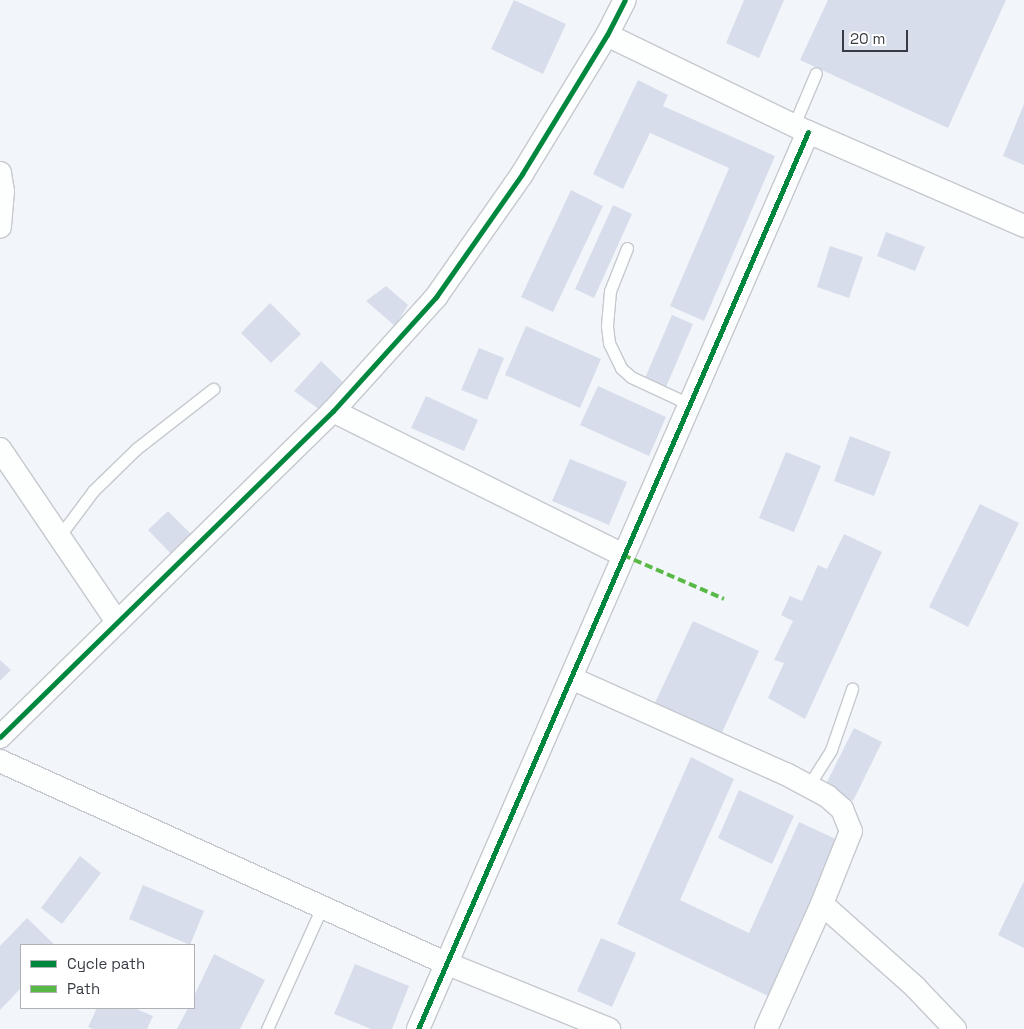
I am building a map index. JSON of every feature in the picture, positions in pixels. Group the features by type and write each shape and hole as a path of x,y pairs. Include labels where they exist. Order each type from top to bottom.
{"street":[{"path":"0,737 333,411 436,297 477,241 607,35 625,0"},
{"path":"607,35 801,129 1024,226"},
{"path":"418,1029 448,964 689,404 801,129"},
{"path":"0,172 3,191 0,227"},
{"path":"333,411 623,555"},
{"path":"0,449 58,538 117,622"},
{"path":"571,678 809,785 842,809 851,831 822,904 766,1029"},
{"path":"0,761 448,964 609,1029"},
{"path":"822,904 915,987 955,1029"}],"lane":[{"path":"801,129 816,73"},
{"path":"627,248 610,292 607,326 610,343 621,368 631,377 689,404"},
{"path":"58,538 93,491 130,455 213,389"},
{"path":"809,785 831,750 852,689"},
{"path":"267,1029 322,907"}],"building":[{"path":"514,0 566,24 543,74 491,49"},
{"path":"744,0 784,0 759,58 726,43"},
{"path":"828,0 1006,0 948,128 800,60"},
{"path":"638,80 668,95 663,106 775,156 704,321 670,306 729,168 650,133 623,189 593,174"},
{"path":"1024,104 1024,165 1003,156"},
{"path":"571,190 603,206 553,312 521,297"},
{"path":"613,205 632,214 594,298 575,289"},
{"path":"886,232 925,247 915,271 877,256"},
{"path":"830,246 863,257 849,298 817,287"},
{"path":"386,286 408,305 395,326 366,301"},
{"path":"270,303 301,334 271,363 241,333"},
{"path":"672,315 693,324 666,387 645,378"},
{"path":"526,326 601,359 580,408 505,375"},
{"path":"479,348 504,358 487,400 461,390"},
{"path":"321,361 344,383 320,410 294,391"},
{"path":"598,386 666,417 649,456 580,425"},
{"path":"426,396 478,420 464,451 411,428"},
{"path":"850,436 891,452 874,496 834,481"},
{"path":"786,452 821,466 794,532 759,518"},
{"path":"570,459 627,482 609,525 552,501"},
{"path":"980,504 1019,523 968,627 929,607"},
{"path":"168,511 195,538 175,558 148,530"},
{"path":"844,534 882,552 805,719 768,698 784,663 774,660 793,621 781,615 790,596 802,601 818,565 827,569"},
{"path":"693,621 759,651 720,737 654,705"},
{"path":"0,660 11,670 0,681"},
{"path":"854,728 882,742 853,801 825,786"},
{"path":"691,757 734,779 680,900 749,933 799,822 840,841 768,996 617,924"},
{"path":"739,790 794,816 772,864 718,838"},
{"path":"80,856 101,873 62,924 41,908"},
{"path":"1024,881 1024,948 998,935"},
{"path":"143,885 204,911 190,944 129,919"},
{"path":"27,918 54,944 20,944 20,989 0,1010 0,946"},
{"path":"601,938 636,953 612,1007 577,991"},
{"path":"214,954 265,980 240,1029 177,1029 187,1009 195,1009 195,994"},
{"path":"355,964 409,986 392,1029 371,1029 334,1014"},
{"path":"97,1009 136,1009 153,1016 147,1029 93,1029 88,1027"}],"marked path":[{"path":"623,555 724,599"}],"cycle path":[{"path":"0,737 333,411 436,297 522,174 607,35 625,0"},
{"path":"418,1029 808,132"}]}
